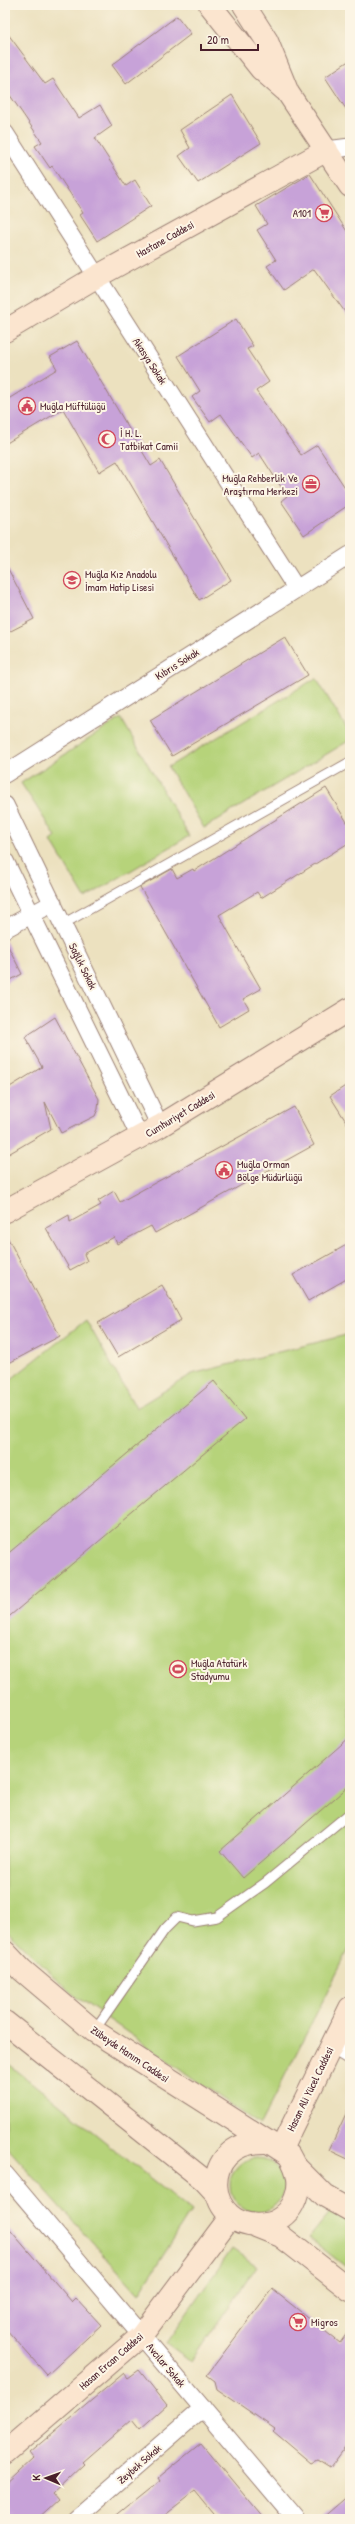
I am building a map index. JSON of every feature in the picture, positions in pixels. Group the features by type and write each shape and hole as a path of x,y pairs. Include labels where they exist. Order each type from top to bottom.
{"main road":[{"path":"210,5 261,69 288,93"},
{"path":"244,5 267,41 288,93 350,186"},
{"name":"Hastane Caddesi","path":"5,331 96,277 327,150"},
{"name":"Cumhuriyet Caddesi","path":"5,1211 160,1126 349,1011"},
{"name":"Zübeyde Hanım Caddesi","path":"5,1952 22,1970 94,2031 273,2145"},
{"name":"Hasan Ali Yücel Caddesi","path":"273,2145 341,2051 350,2008"},
{"path":"5,2022 204,2180 216,2193 221,2206 231,2216 243,2223 256,2226 281,2236 350,2290"},
{"path":"216,2193 217,2172 227,2154 238,2146 251,2142 273,2145 289,2155 296,2167 325,2196 350,2210"},
{"path":"256,2226 270,2224 282,2217 292,2208 298,2195 299,2181 296,2167"},
{"name":"Hasan Ercan Caddesi","path":"5,2453 141,2336 231,2216"}],"street":[{"name":"Akasya Sokak","path":"5,133 296,588"},
{"path":"327,150 350,147"},
{"name":"Kıbrıs Sokak","path":"5,774 350,555"},
{"name":"Sağlık Sokak","path":"5,805 160,1126"},
{"path":"5,861 140,1137"},
{"path":"5,929 53,903"},
{"name":"Avcılar Sokak","path":"5,2174 296,2519"},
{"name":"Zeybek Sokak","path":"75,2519 202,2408"}],"lane":[{"path":"63,924 350,762"},
{"path":"94,2031 165,1929 177,1917 192,1921 217,1917 265,1883 350,1813"}],"green space":[{"path":"316,678 350,734 350,740 204,828 168,767"},
{"path":"121,718 189,836 85,898 51,841 56,837 21,783"},
{"name":"Muğla Atatürk Stadyumu","path":"86,1320 136,1408 192,1374 350,1334 350,1947 260,2125 71,1993 5,1929 5,1384"},
{"path":"5,2061 191,2211 139,2294 5,2145"},
{"path":"257,2158 267,2160 276,2166 282,2175 284,2185 282,2195 276,2204 267,2210 257,2212 247,2210 238,2204 232,2195 230,2185 232,2175 238,2166 247,2160"},
{"path":"331,2211 350,2222 350,2270 309,2238"},
{"path":"232,2249 257,2266 191,2361 166,2343"}],"building":[{"path":"177,16 191,34 126,84 112,65"},
{"path":"5,30 45,84 53,79 79,118 100,105 112,126 95,138 126,186 135,180 151,206 97,241 80,215 83,213 52,166 50,168 35,146 42,142 5,88"},
{"path":"350,60 350,115 325,77"},
{"path":"232,95 261,143 198,183 179,156 190,148 180,130"},
{"path":"310,174 350,236 350,319 314,269 284,290 267,266 276,260 257,230 267,224 256,206"},
{"path":"236,319 253,346 247,349 269,382 256,391 301,455 317,445 350,495 350,504 304,535 281,501 287,496 259,453 252,458 221,414 210,422 192,397 200,391 178,356"},
{"path":"77,341 151,466 160,460 231,580 199,600 117,461 99,472 63,409 5,444 5,401 57,369 50,357"},
{"path":"5,563 34,619 5,634"},
{"path":"285,637 308,675 172,756 150,720"},
{"path":"326,788 350,827 350,842 261,898 257,892 219,915 261,989 243,999 249,1009 219,1027 140,887 172,869 177,878 193,869 194,871"},
{"path":"5,940 22,974 5,983"},
{"path":"55,1017 99,1099 98,1109 95,1116 61,1133 45,1102 51,1129 5,1156 5,1090 42,1067 25,1037"},
{"path":"350,1083 350,1128 330,1096"},
{"name":"Muğla Orman Bölge Müdürlüğü","path":"294,1107 314,1145 155,1233 151,1226 117,1244 114,1237 84,1254 87,1261 70,1270 46,1228 69,1215 70,1222 101,1205 98,1201 114,1191 120,1202"},
{"path":"5,1233 60,1336 9,1363 5,1355"},
{"path":"350,1243 350,1277 308,1301 293,1275"},
{"path":"162,1285 181,1320 118,1357 98,1323"},
{"path":"214,1381 245,1419 5,1620 5,1556"},
{"path":"350,1737 350,1785 243,1878 220,1851"},
{"path":"350,2105 350,2160 329,2150"},
{"path":"5,2224 72,2302 76,2298 101,2325 47,2375 5,2328"},
{"path":"272,2289 340,2343 350,2329 350,2441 330,2468 317,2460 311,2463 273,2431 275,2429 217,2389 215,2381 207,2375"},
{"path":"139,2370 167,2405 139,2430 131,2420 83,2462 85,2464 53,2494 58,2500 37,2519 5,2519 5,2484 33,2458 29,2453 124,2373 128,2378"},
{"path":"201,2443 264,2519 218,2519 195,2491 159,2519 113,2519 160,2481 158,2478"},
{"path":"350,2494 350,2519 321,2519"}],"place":[{"name":"A101","path":"324,213"},
{"name":"Muğla Müftülüğü","path":"27,406"},
{"name":"İ H. L. Tatbikat Camii","path":"107,439"},
{"name":"Muğla Rehberlik Ve Araştırma Merkezi","path":"311,484"},
{"name":"Muğla Kız Anadolu İmam Hatip Lisesi","path":"72,580"},
{"name":"Muğla Orman Bölge Müdürlüğü","path":"224,1170"},
{"name":"Muğla Atatürk Stadyumu","path":"178,1669"},
{"name":"Migros","path":"298,2322"}]}
